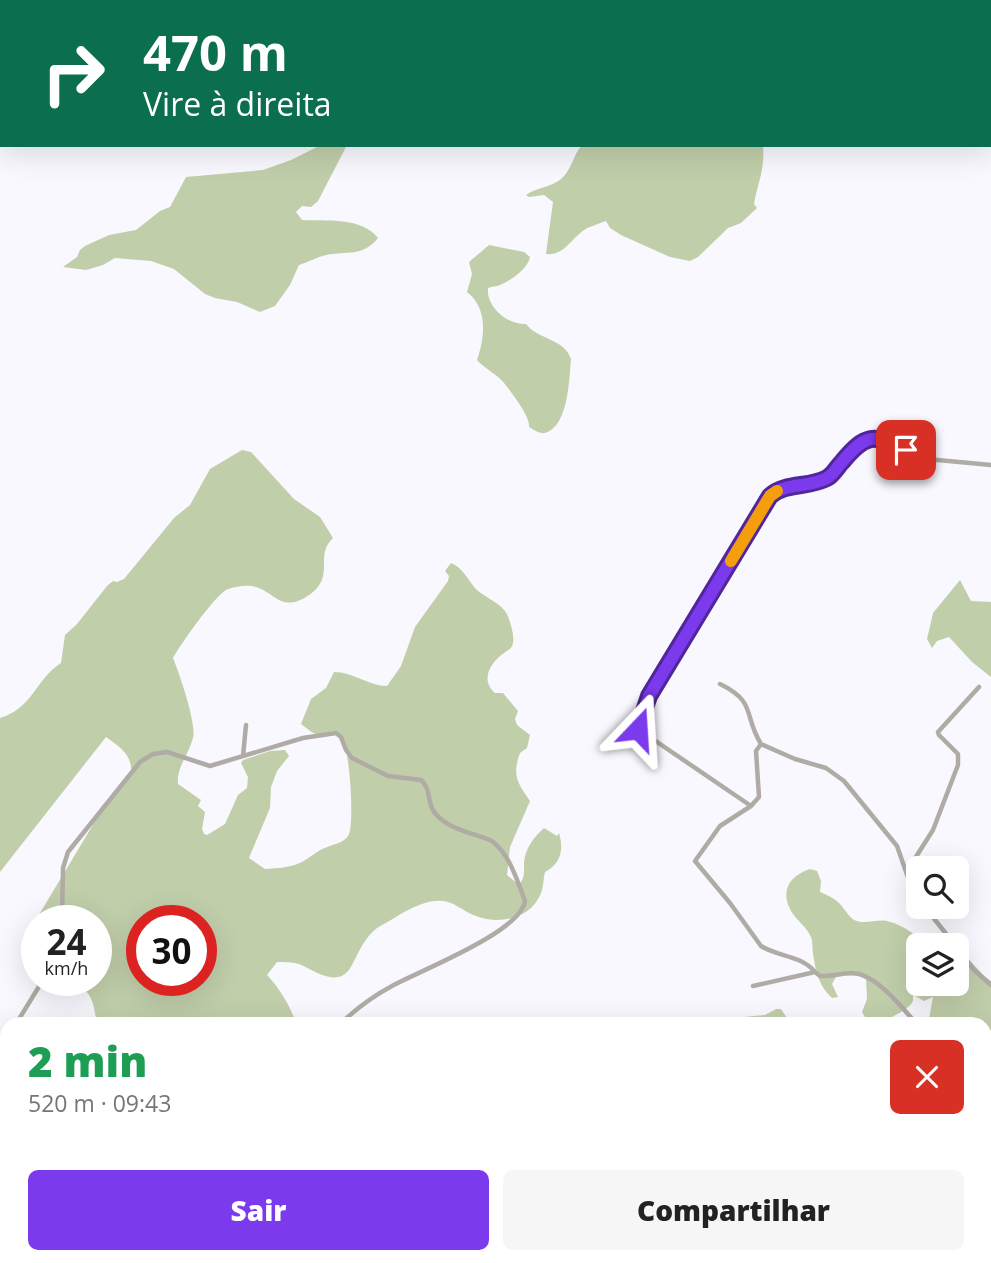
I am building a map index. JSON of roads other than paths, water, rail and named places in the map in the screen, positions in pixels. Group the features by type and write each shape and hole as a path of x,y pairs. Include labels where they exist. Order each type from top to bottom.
{"street":[{"path":"751,806 638,729 649,696 770,496 780,489 826,478 857,444 873,438 886,439 927,459 991,465"},
{"path":"720,684 747,703 761,744 757,751 760,793 751,806 720,826 696,858 695,865 705,872 761,946 800,960 820,976 852,974 866,978 880,987 911,1017"},
{"path":"916,856 933,830 958,765 958,754 938,732 979,687"},
{"path":"243,755 246,726"},
{"path":"62,905 63,867 68,852 146,757 160,752 210,766 303,738 336,733 352,758 388,776 421,780 428,789 434,811 442,820 499,846 522,894 524,908 515,919 473,947 391,986 348,1017"},
{"path":"761,744 836,773 858,796 897,846 906,871"},
{"path":"934,919 946,933"},
{"path":"969,963 991,985"},
{"path":"753,986 815,972"},
{"path":"20,1017 33,996"}]}
